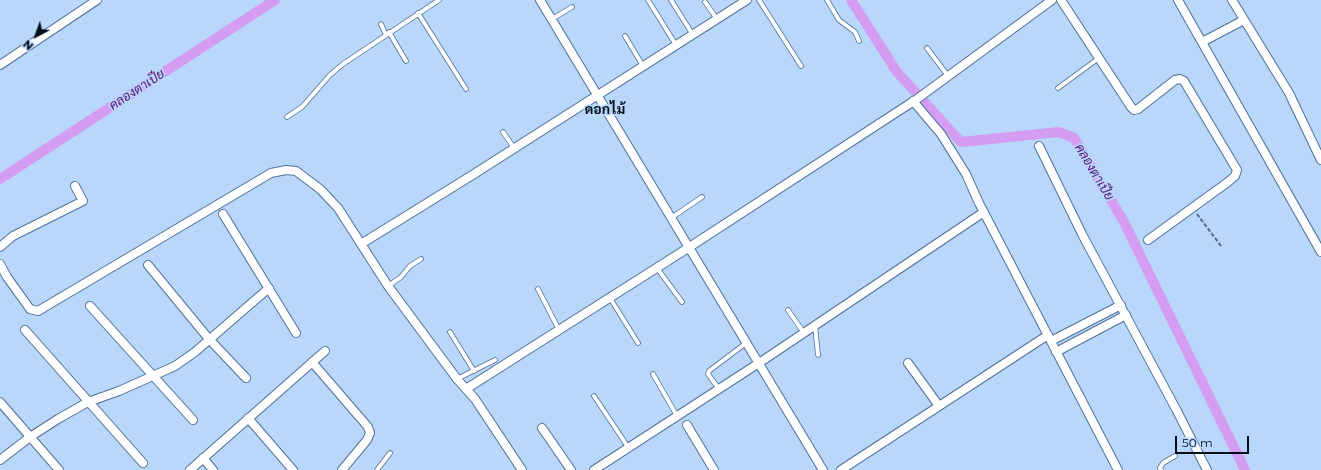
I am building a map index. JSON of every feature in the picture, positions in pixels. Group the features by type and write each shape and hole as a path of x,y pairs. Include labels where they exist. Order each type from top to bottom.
{"street":[{"path":"0,65 97,0"},
{"path":"540,0 823,470"},
{"path":"361,244 747,0"},
{"path":"466,389 688,248 915,100 1052,0"},
{"path":"1061,0 1131,108 1134,110 1138,109 1175,80 1180,79 1184,81 1237,170 1233,179 1148,240"},
{"path":"1178,0 1321,252"},
{"path":"1232,0 1288,93 1321,160"},
{"path":"1202,42 1244,20"},
{"path":"915,100 945,140 966,174 984,212 1118,470"},
{"path":"1039,146 1084,236 1207,470"},
{"path":"0,264 7,277 30,310 38,311 271,173 286,170 296,171 320,189 338,208 388,286 456,379 475,399 522,470"},
{"path":"0,247 13,236 82,201 75,186"},
{"path":"594,470 759,363 984,212"},
{"path":"223,214 296,333"},
{"path":"148,265 209,339 246,378"},
{"path":"0,460 30,437 88,402 119,391 175,366 195,352 269,288"},
{"path":"841,470 939,406 1050,338 1121,305"},
{"path":"90,306 193,420"},
{"path":"1056,352 1126,315"},
{"path":"25,330 143,463"},
{"path":"190,470 325,351"},
{"path":"312,362 368,427 370,433 367,440 342,470"},
{"path":"908,363 939,406"},
{"path":"0,402 59,470"},
{"path":"248,418 293,470"},
{"path":"687,425 714,470"},
{"path":"542,428 571,470"},
{"path":"203,458 213,470"}],"lane":[{"path":"287,118 302,107 330,75 343,64 387,33 439,0"},
{"path":"648,0 676,45"},
{"path":"671,0 692,35"},
{"path":"759,0 801,66"},
{"path":"828,0 840,20 854,32 859,41"},
{"path":"705,2 717,19"},
{"path":"552,19 572,7"},
{"path":"418,13 466,89"},
{"path":"381,24 406,61"},
{"path":"625,36 643,66"},
{"path":"928,48 947,78"},
{"path":"1058,88 1099,58"},
{"path":"503,132 514,148"},
{"path":"671,218 702,197"},
{"path":"388,286 401,277 410,266 421,259"},
{"path":"657,267 682,302"},
{"path":"538,289 559,330"},
{"path":"609,298 638,343"},
{"path":"788,310 804,333"},
{"path":"815,325 818,355"},
{"path":"450,332 474,371"},
{"path":"719,389 708,374 709,371 746,343"},
{"path":"456,379 495,360"},
{"path":"653,374 677,416"},
{"path":"594,396 628,447"},
{"path":"377,470 390,453"},
{"path":"1161,470 1160,468 1163,463 1175,456"}],"path":[{"path":"1192,208 1221,246"}],"waterway":[{"name":"คลองตาเปีย","path":"0,179 275,0"},
{"name":"คลองตาเปีย","path":"851,0 897,72 961,142 1059,132 1074,138 1124,222 1245,470"}],"district":[{"name":"ดอกไม้","path":"605,110"}]}
